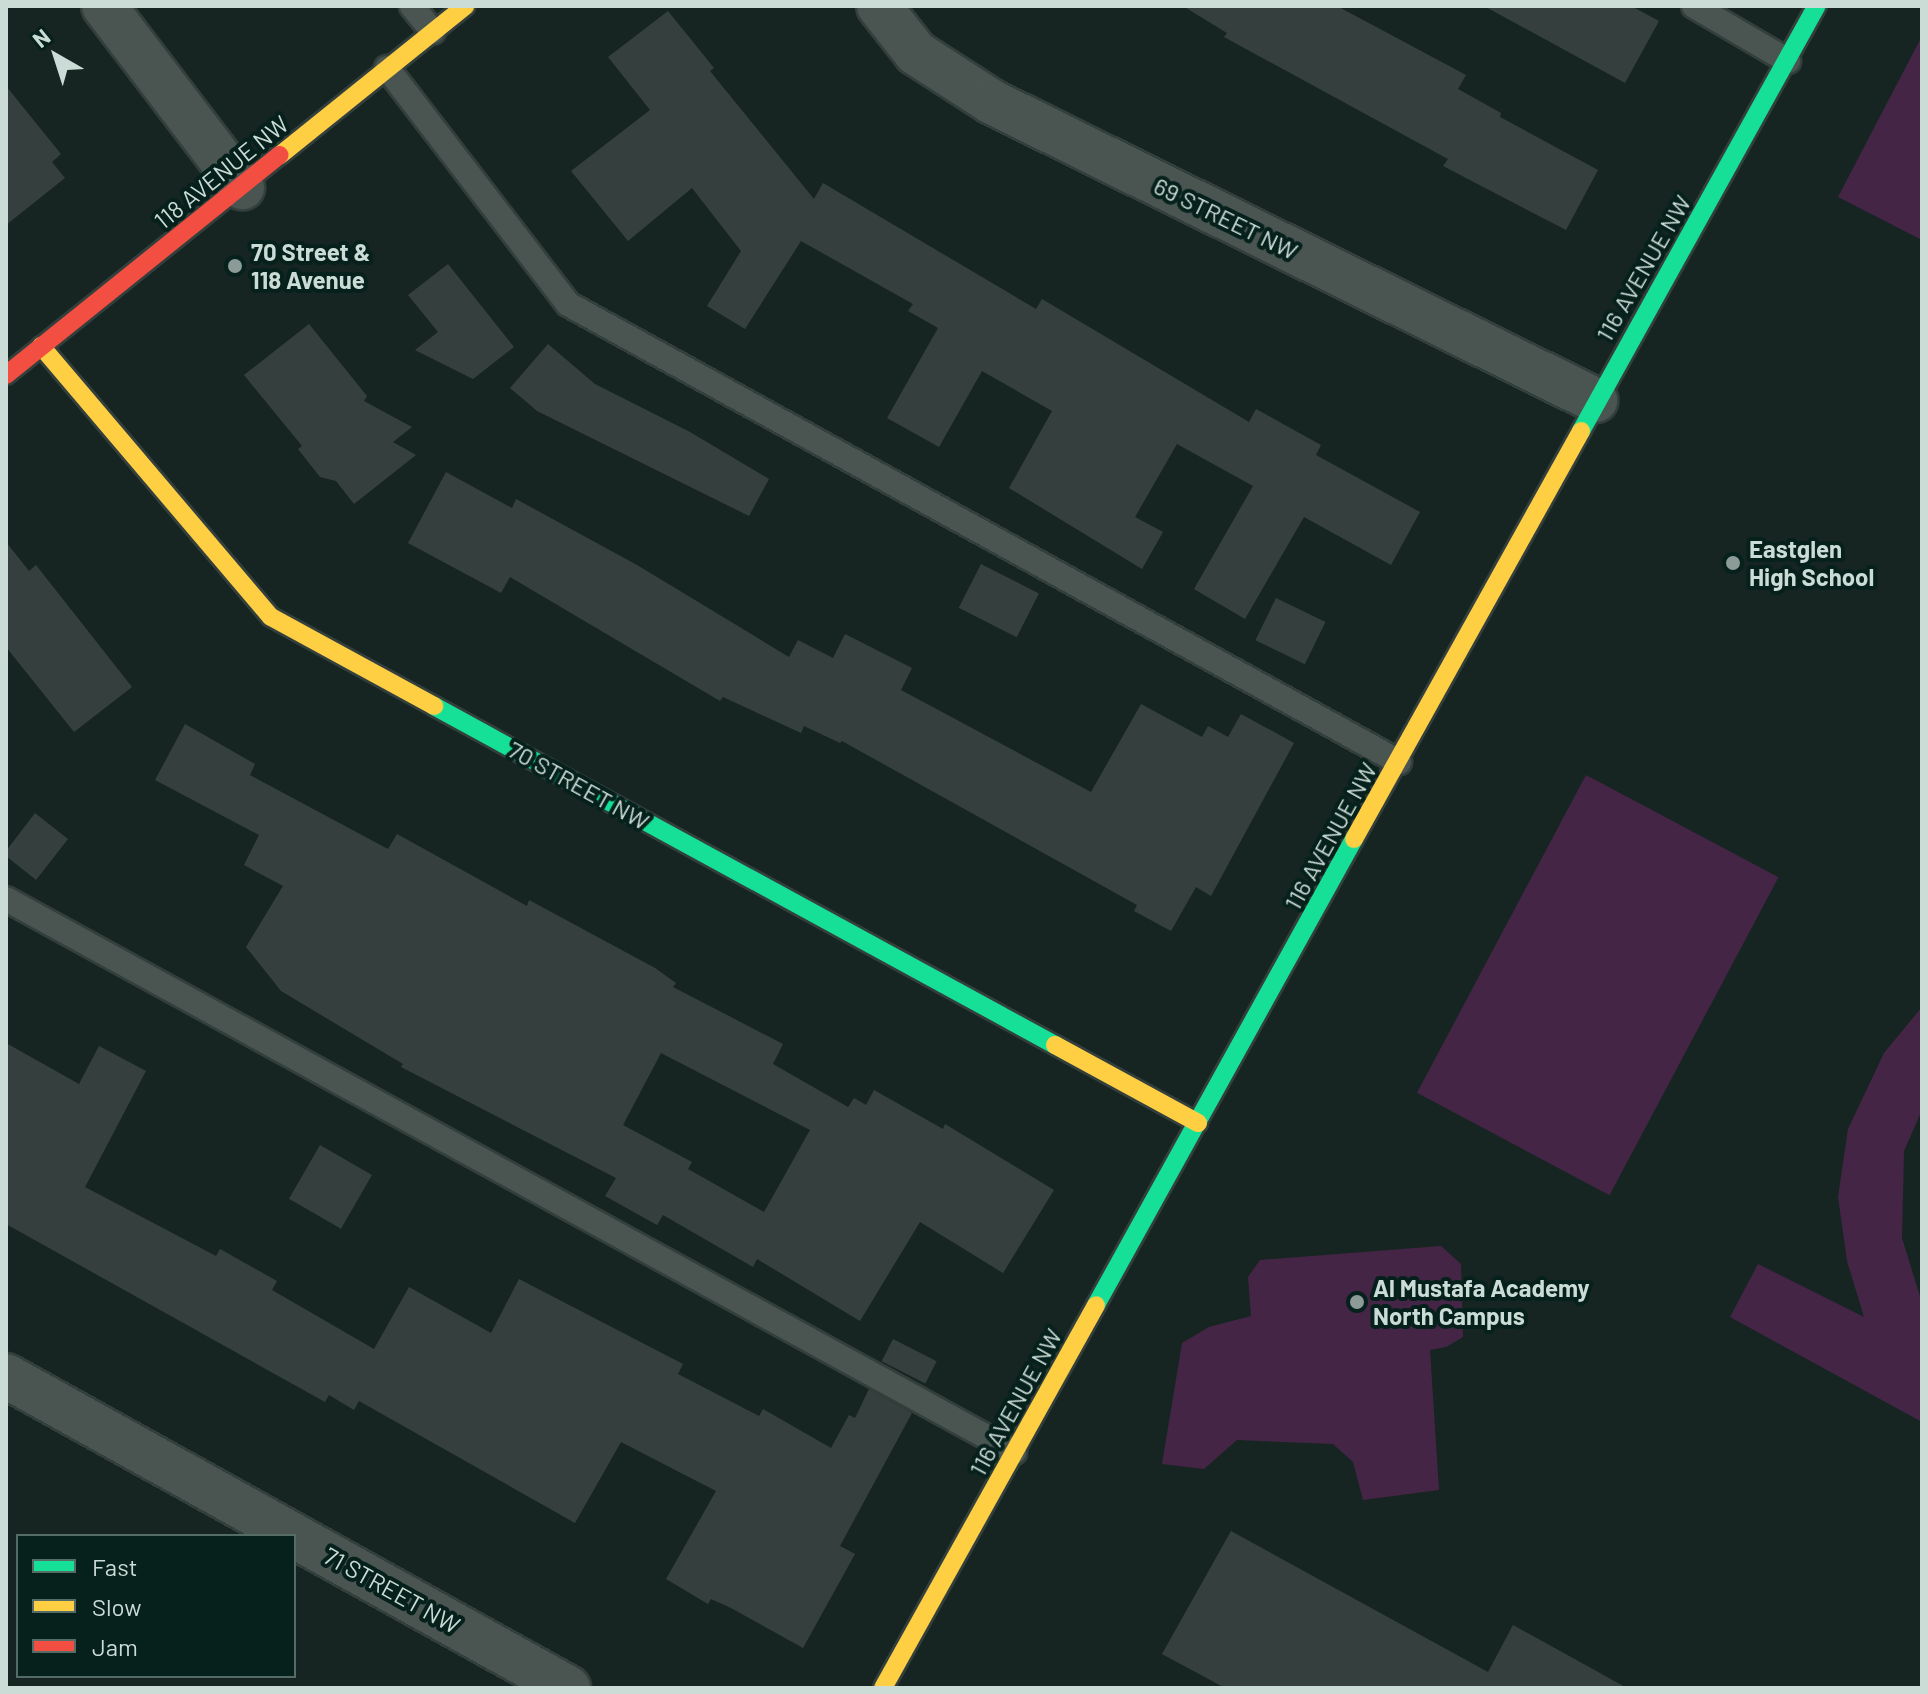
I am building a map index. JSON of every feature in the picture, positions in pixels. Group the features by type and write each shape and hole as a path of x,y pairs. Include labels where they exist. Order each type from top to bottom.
{"street":[{"path":"104,6 242,187"},
{"name":"118 AVENUE NW","path":"6,375 465,6"},
{"name":"69 STREET NW","path":"879,6 916,53 992,102 1595,400"},
{"name":"116 AVENUE NW","path":"883,1688 1399,762 1595,400 1817,6"},
{"name":"70 STREET NW","path":"41,346 271,617 1198,1123"},
{"name":"71 STREET NW","path":"6,1376 291,1534"},
{"name":"71 STREET NW","path":"296,1537 568,1688"}],"lane":[{"path":"412,6 433,32"},
{"path":"1694,6 1788,61"},
{"path":"387,68 568,304 1399,762"},
{"path":"6,899 1014,1452"}],"shaded area":[{"path":"1922,36 1922,240 1838,197"},
{"path":"1586,775 1778,877 1609,1195 1417,1093"},
{"path":"1922,1007 1922,1110 1904,1151 1902,1238 1922,1303 1922,1422 1730,1317 1758,1264 1864,1317 1847,1261 1838,1197 1848,1129 1884,1053"},
{"path":"1441,1246 1461,1264 1463,1337 1446,1347 1430,1350 1439,1490 1363,1500 1353,1462 1333,1444 1237,1440 1204,1469 1162,1464 1182,1343 1209,1327 1251,1316 1248,1277 1260,1260"}],"building":[{"path":"1183,6 1337,6 1466,75 1458,89 1501,113 1500,117 1598,170 1566,230 1443,166 1448,159 1224,37 1227,33"},
{"path":"1484,6 1631,6 1659,21 1625,83"},
{"path":"668,11 714,68 710,71 814,199 823,183 1036,309 1042,299 1249,422 1256,409 1321,445 1316,455 1420,512 1391,565 1304,517 1245,619 1194,589 1253,486 1177,444 1135,517 1163,532 1142,569 1009,488 1052,411 982,371 939,447 887,418 938,328 908,311 913,304 801,241 745,329 707,306 741,251 692,188 628,241 571,171 650,110 608,57"},
{"path":"6,86 61,154 52,162 65,178 6,225"},
{"path":"448,264 514,347 473,379 415,350 438,332 408,295"},
{"path":"309,324 367,396 364,401 412,427 393,442 416,455 354,504 336,481 320,477 298,449 302,446 244,375"},
{"path":"548,344 595,384 690,432 769,479 749,516 537,411 510,388"},
{"path":"446,472 512,508 516,499 637,565 789,657 798,640 833,658 845,634 912,668 901,690 1091,792 1141,704 1202,737 1208,726 1228,737 1241,714 1294,743 1211,896 1196,887 1171,931 1134,911 1137,905 842,741 840,743 804,726 801,733 723,697 720,701 510,577 501,593 408,543"},
{"path":"6,542 29,571 36,565 132,687 74,732 6,647"},
{"path":"981,564 1039,594 1017,637 959,608"},
{"path":"1276,598 1325,622 1305,664 1255,640"},
{"path":"185,724 255,764 250,775 388,849 397,834 527,906 529,900 655,968 676,983 673,987 783,1044 773,1064 848,1107 854,1098 866,1105 874,1090 943,1129 945,1124 1054,1190 1003,1273 920,1222 860,1321 757,1259 753,1267 663,1215 657,1225 605,1196 616,1178 401,1067 403,1064 281,991 246,947 283,886 244,865 259,835 155,780","holes":["661,1053 810,1130 764,1212 688,1169 692,1162 623,1125"]},
{"path":"35,813 68,839 36,880 6,856 6,851"},
{"path":"6,1043 79,1084 99,1046 146,1071 85,1187 216,1256 220,1249 277,1281 272,1290 374,1349 409,1287 491,1333 519,1279 683,1364 678,1374 759,1416 763,1409 831,1448 849,1415 855,1418 869,1389 912,1413 840,1546 855,1554 803,1648 731,1608 711,1599 708,1604 666,1579 716,1491 621,1442 575,1523 359,1401 354,1410 329,1395 325,1402 6,1224"},
{"path":"320,1145 372,1175 341,1229 289,1199"},
{"path":"893,1339 937,1361 925,1384 882,1361"},
{"path":"1231,1531 1488,1672 1513,1625 1627,1688 1225,1688 1162,1654"}],"traffic: fast":[{"path":"1581,431 1817,6"},
{"path":"434,706 1055,1045"},
{"path":"1096,1305 1354,839"}],"traffic: slow":[{"path":"280,155 465,6"},
{"path":"41,346 271,617 434,706"},
{"path":"1354,839 1581,431"},
{"path":"1055,1045 1198,1123"},
{"path":"883,1688 1096,1305"}],"traffic: jam":[{"path":"6,375 280,155"}],"place":[{"name":"70 Street & 118 Avenue","path":"235,266"},
{"name":"Eastglen High School","path":"1733,563"},
{"name":"Al Mustafa Academy North Campus","path":"1357,1302"}]}
